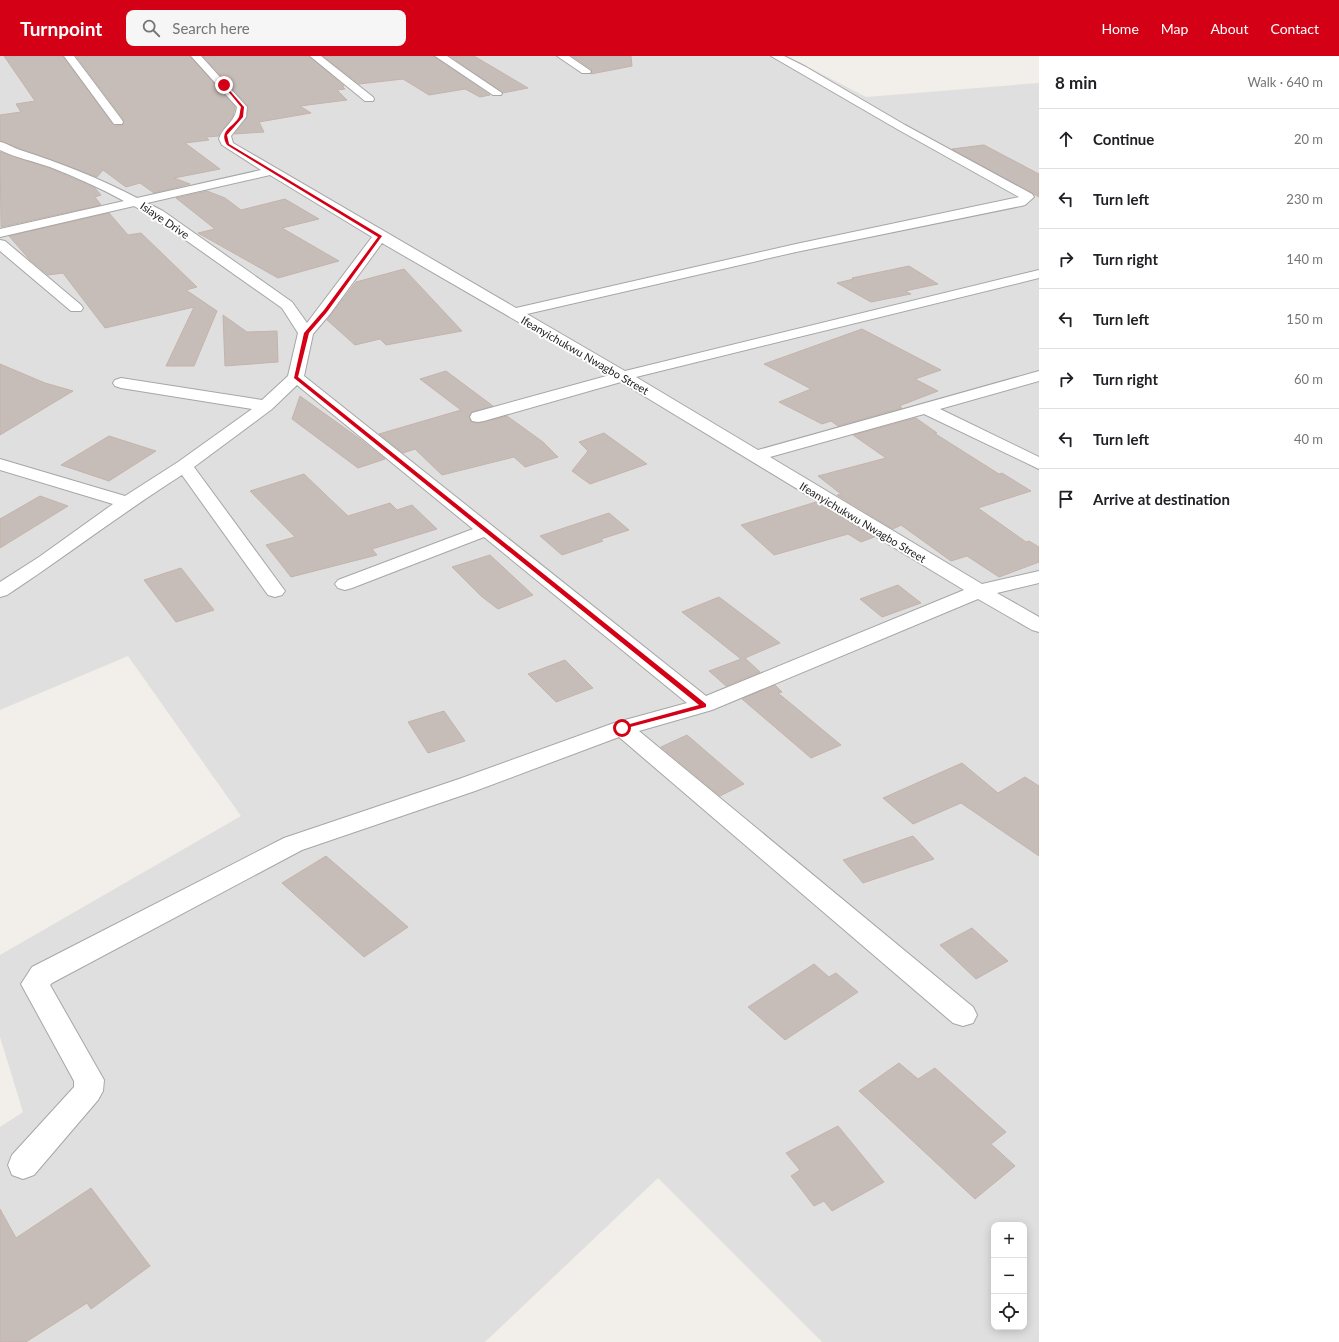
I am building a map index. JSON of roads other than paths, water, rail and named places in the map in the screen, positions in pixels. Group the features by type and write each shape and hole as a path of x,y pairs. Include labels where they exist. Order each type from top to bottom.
{"street":[{"path":"69,56 118,122"},
{"name":"Ifeanyichukwu Nwagbo Street","path":"196,56 242,107 241,117 226,135 225,139 228,144 380,236 623,376 1039,626"},
{"path":"315,56 369,99"},
{"path":"440,56 497,93"},
{"path":"562,56 586,72"},
{"path":"514,313 796,248 1021,202 1027,199 1028,197 901,127 802,69 776,56"},
{"name":"Isiaye Drive","path":"0,145 13,152 53,164 95,181 138,202 158,214 287,305 306,333"},
{"path":"0,233 274,171"},
{"path":"0,591 46,561 127,502 184,466 266,406 296,377 306,333 325,311 380,236"},
{"path":"0,244 76,308"},
{"path":"478,417 623,376 972,289 1039,274"},
{"path":"756,456 1039,376"},
{"path":"296,377 704,705"},
{"path":"121,383 266,406"},
{"path":"925,408 1039,464"},
{"path":"0,464 127,502"},
{"path":"184,466 275,591"},
{"path":"346,584 486,530"},
{"path":"23,1166 88,1091 89,1086 89,1080 35,984 42,975 293,844 467,785 622,728 704,705 979,591 1039,577"},
{"path":"622,728 963,1015"}]}
